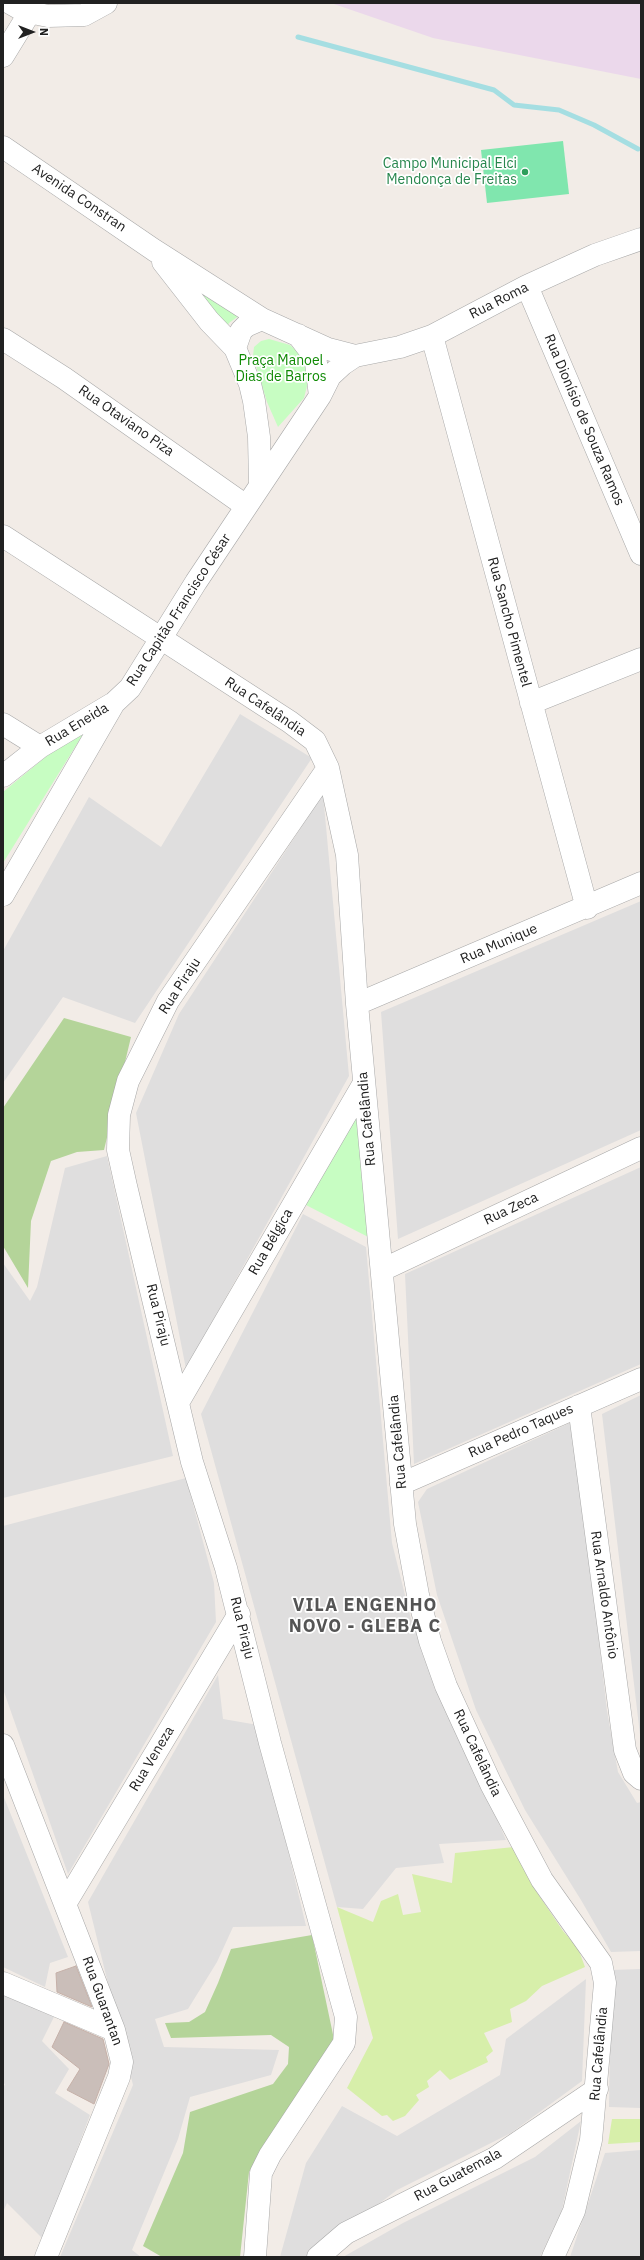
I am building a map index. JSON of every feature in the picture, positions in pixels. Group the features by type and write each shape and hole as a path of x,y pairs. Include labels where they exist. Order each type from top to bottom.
{"street":[{"path":"10,3 30,12 48,16 84,15 106,3"},
{"path":"3,56 30,12"},
{"name":"Avenida Constran","path":"3,146 154,250 262,319 328,349 355,356"},
{"name":"Rua Roma","path":"355,356 400,347 432,336 527,286 595,255 641,239"},
{"name":"Avenida Constran","path":"154,250 209,320 235,348 250,384 254,401 259,437 260,484"},
{"name":"Rua Dionísio de Souza Ramos","path":"527,286 641,554"},
{"path":"235,348 241,331 246,326 262,319"},
{"path":"298,335 311,352 316,363 320,396"},
{"name":"Rua Sancho Pimentel","path":"432,336 587,908"},
{"name":"Rua Otaviano Piza","path":"3,339 64,378 246,506"},
{"name":"Rua Capitão Francisco César","path":"3,895 114,703 130,688 260,484 320,396 330,376 343,364 355,356"},
{"name":"Rua Cafelândia","path":"3,536 290,722 315,741 328,768 347,855 357,1004 401,1484 405,1524 418,1595 430,1641 446,1686 491,1784 542,1880 601,1963 605,1983 597,2089 590,2140 574,2211 553,2257"},
{"path":"531,703 641,659"},
{"name":"Rua Eneida","path":"3,776 40,748 114,703"},
{"path":"3,724 40,748"},
{"name":"Rua Piraju","path":"255,2257 261,2173 270,2155 339,2052 344,2043 347,2032 343,2004 270,1743 239,1614 217,1535 192,1462 179,1401 118,1150 119,1115 128,1081 168,1001 328,768"},
{"name":"Rua Munique","path":"357,1004 587,908 641,883"},
{"name":"Rua Bélgica","path":"179,1401 364,1084"},
{"name":"Rua Zeca","path":"382,1270 641,1148"},
{"name":"Rua Pedro Taques","path":"401,1484 641,1379"},
{"name":"Rua Arnaldo Antônio","path":"579,1406 624,1750 634,1773 641,1779"},
{"name":"Rua Veneza","path":"65,1904 239,1614"},
{"name":"Rua Guarantan","path":"3,1745 114,2030 122,2062 119,2078 46,2257"},
{"path":"3,1983 114,2030"},
{"name":"Rua Guatemala","path":"318,2257 346,2233 494,2158 597,2089"}],"shaded area":[{"path":"331,3 641,3 641,79 433,38"},
{"path":"240,714 312,758 135,1023 63,997 3,1083 3,951 89,797 161,847"},
{"path":"323,794 349,1076 186,1369 136,1113 179,1014"},
{"path":"641,901 641,1130 398,1239 381,1012"},
{"path":"107,1156 173,1456 3,1498 3,1263 30,1301 37,1287 65,1168"},
{"path":"641,1167 641,1364 414,1464 405,1274"},
{"path":"303,1214 366,1247 392,1543 411,1619 506,1840 439,1844 444,1863 396,1868 363,1909 337,1907 201,1414"},
{"path":"641,1395 641,1743 602,1414"},
{"path":"574,1421 607,1711 618,1772 637,1803 641,1802 641,1951 611,1952 581,1900 525,1810 476,1710 437,1595 418,1502 427,1489"},
{"path":"186,1478 214,1583 216,1622 68,1874 3,1689 3,1526"},
{"path":"218,1675 223,1719 258,1725 306,1926 233,1927 217,1962 188,2009 155,2019 164,2047 279,2050 271,2075 190,2097 178,2139 132,2250 141,2257 60,2257 133,2085 88,1902"},
{"path":"3,1795 68,1957 50,1963 45,1987 3,1967"},
{"path":"641,1969 641,2108 609,2107 611,1970"},
{"path":"586,1979 582,2081 511,2133 397,2190 309,2257 280,2257 306,2163 342,2106 397,2136 500,2075 506,2039"},
{"path":"3,1994 54,2017 42,2041 69,2069 55,2093 90,2115 43,2239 7,2203 3,2212 3,2088 5,2084 3,2083"},
{"path":"581,2121 562,2210 540,2257 343,2257 403,2223 535,2157"},
{"path":"641,2150 641,2257 570,2257 605,2153"}],"green space":[{"name":"Campo Municipal Elci Mendonça de Freitas","path":"563,141 569,194 487,203 481,150"},
{"path":"186,284 240,315 229,323 224,333"},
{"name":"Praça Manoel Dias de Barros","path":"269,339 290,345 303,357 308,382 304,398 278,427 267,402 253,356 254,347 261,341"},
{"path":"93,718 67,760 3,863 3,792"},
{"path":"64,1018 131,1037 104,1150 77,1152 51,1161 31,1221 28,1288 3,1246 3,1108"},
{"path":"362,1093 376,1241 304,1204"},
{"path":"514,1847 534,1888 563,1931 578,1948 585,1967 542,1986 526,2001 510,2009 512,2022 484,2033 493,2051 486,2057 488,2062 450,2080 440,2070 427,2081 429,2087 416,2095 419,2100 405,2116 393,2121 387,2115 382,2116 347,2088 373,2038 337,1907 373,1922 381,1901 398,1894 403,1915 421,1912 412,1874 452,1883 455,1853"},
{"path":"312,1935 335,2044 293,2102 249,2172 240,2257 162,2257 143,2246 183,2153 190,2112 273,2084 288,2064 289,2047 271,2035 171,2038 165,2023 189,2022 205,2012 231,1949"},
{"path":"612,2119 641,2119 641,2142 608,2144"}],"building":[{"path":"76,1966 92,2007 57,1992 56,1973"},
{"path":"64,2022 103,2039 109,2064 94,2104 67,2090 80,2069 52,2047"}],"waterway":[{"path":"298,37 494,90 514,105 559,110 594,125 638,149"}],"place":[{"name":"Campo Municipal Elci Mendonça de Freitas","path":"525,172"}],"district":[{"name":"VILA ENGENHO NOVO - GLEBA C","path":"365,1616"}]}
